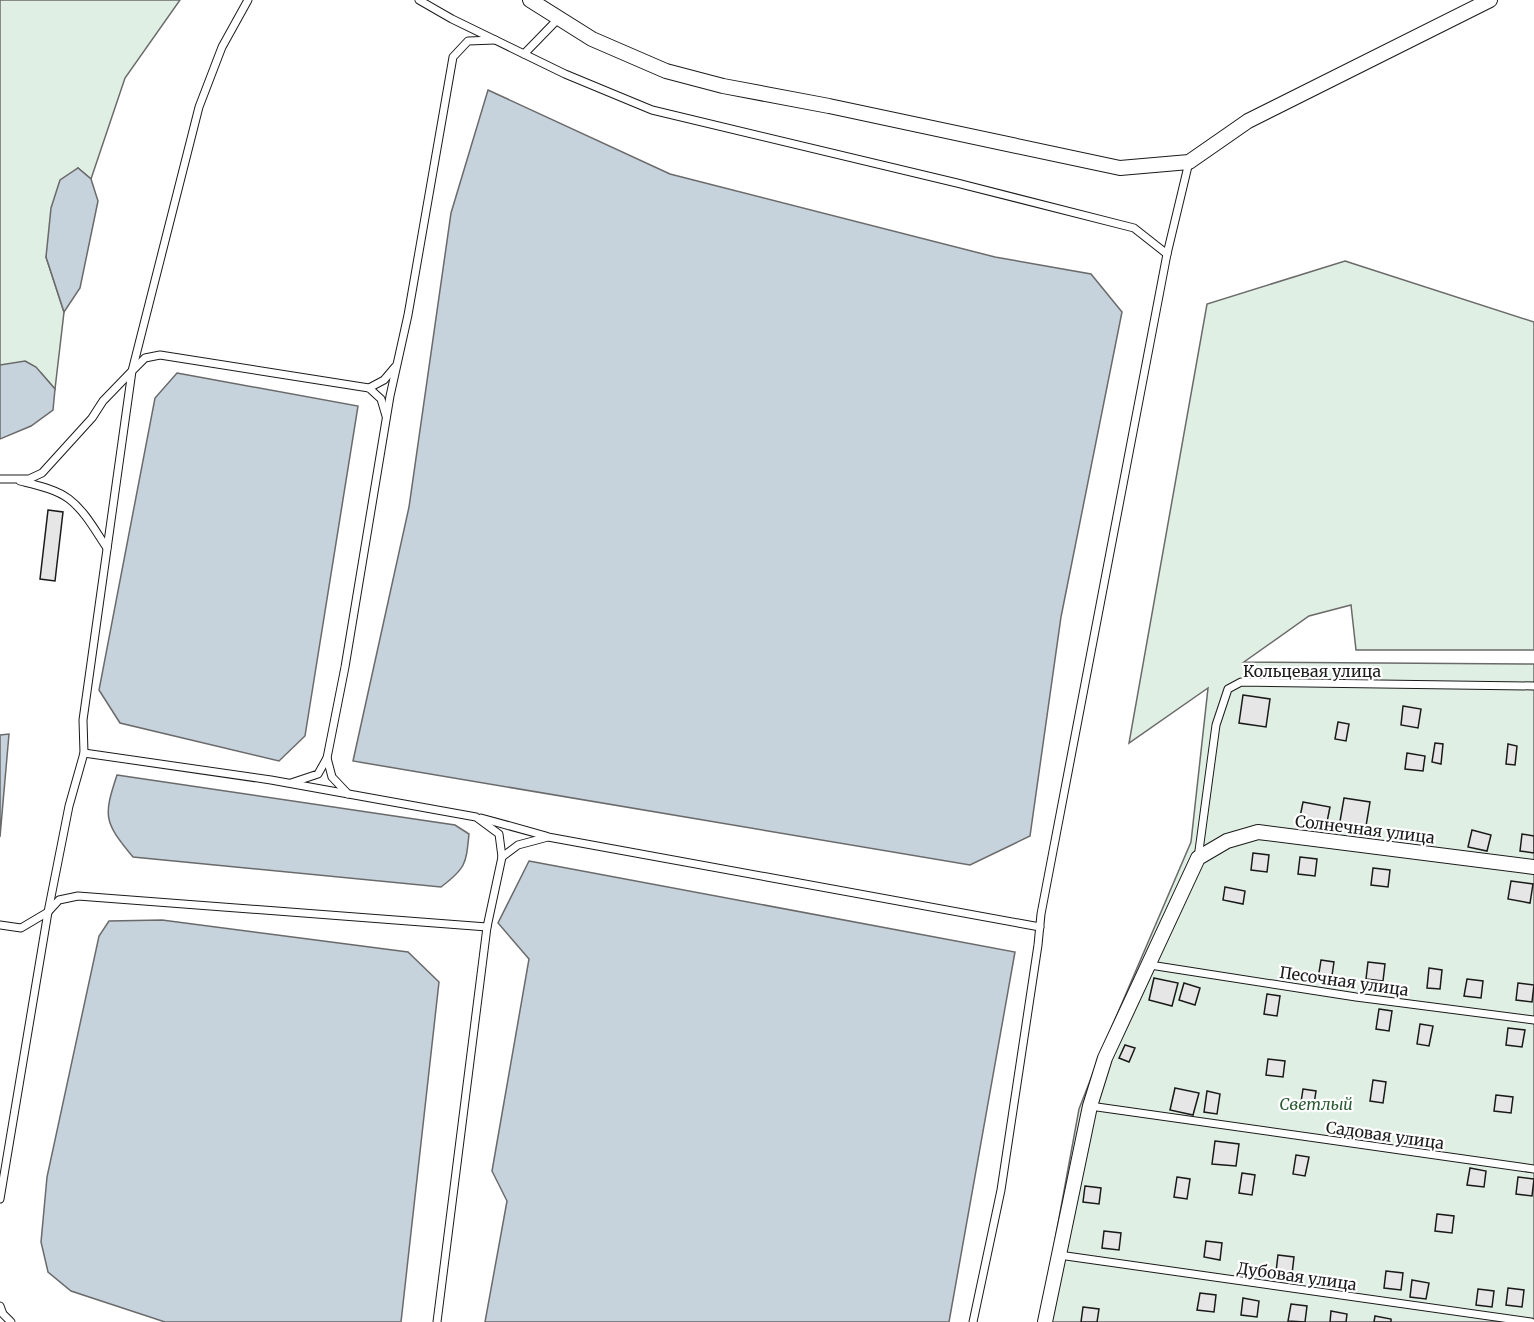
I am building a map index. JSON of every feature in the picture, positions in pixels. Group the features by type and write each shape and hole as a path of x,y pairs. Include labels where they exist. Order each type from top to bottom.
{"street":[{"path":"530,0 592,39 666,71 723,86 829,106 1120,168 1189,162 1248,121 1490,0"},
{"name":"Солнечная улица","path":"1198,858 1227,840 1258,832 1534,867"},
{"path":"1045,1322 1090,1106 1106,1058 1198,858"}],"lane":[{"path":"0,1199 48,912 69,806 84,753 83,720 132,371 199,106 222,47 248,0"},
{"path":"419,0 452,19 565,74 652,110 1134,228 1167,254"},
{"path":"524,54 559,18"},
{"path":"288,783 318,774 327,758 345,667 386,416 408,315 453,57 468,41 495,40"},
{"path":"973,1322 1001,1190 1040,927 1167,254 1189,162"},
{"path":"0,479 29,478 42,473 92,418 103,401 145,358 160,355 369,388 381,399 386,416"},
{"path":"369,388 384,380 397,366"},
{"path":"13,479 49,489 69,499 107,548"},
{"name":"Кольцевая улица","path":"1198,858 1216,725 1228,689 1241,682 1534,686"},
{"path":"84,753 288,783 476,817 548,837 1040,927"},
{"path":"327,758 332,777 350,795"},
{"path":"436,1322 487,927 502,857 499,834 476,817"},
{"path":"502,857 518,844 548,837"},
{"path":"0,926 21,928 48,912 59,900 78,896 487,927"},
{"name":"Песочная улица","path":"1150,964 1356,997 1534,1020"},
{"name":"Садовая улица","path":"1090,1106 1534,1169"},
{"name":"Дубовая улица","path":"1059,1255 1531,1322"},
{"path":"0,1306 3,1314 11,1322"}],"green space":[{"path":"0,0 180,0 125,78 91,179 78,168 46,257 64,312 55,389 41,373 0,365"},
{"name":"Светлый","path":"1345,261 1534,322 1534,650 1356,650 1351,605 1309,616 1244,662 1534,664 1534,1322 1040,1322 1079,1109 1191,842 1208,688 1129,743 1207,304"}],"shaded area":[{"path":"488,90 670,174 995,257 1091,274 1122,312 1061,617 1030,836 970,865 353,761 409,507 451,213"},
{"path":"78,168 91,179 98,201 80,288 64,312 46,257 51,208 60,180"},
{"path":"25,361 36,367 55,389 53,410 31,426 0,439 0,365"},
{"path":"177,373 358,406 305,736 279,761 120,723 99,690 155,398"},
{"path":"9,734 0,837 0,735"},
{"path":"117,775 455,825 469,834 467,852 460,870 441,887 133,857 116,835 109,819 108,810"},
{"path":"529,861 1015,952 949,1322 485,1322 507,1201 492,1171 529,959 498,923"},
{"path":"162,920 408,952 439,982 401,1322 165,1322 71,1291 48,1272 41,1242 47,1177 99,936 109,921"}],"building":[{"path":"48,510 63,512 55,581 40,579"},
{"path":"1243,695 1270,699 1266,727 1239,723"},
{"path":"1403,706 1421,709 1418,728 1401,725"},
{"path":"1338,722 1349,724 1346,741 1335,739"},
{"path":"1435,743 1443,744 1441,764 1432,762"},
{"path":"1508,744 1517,746 1515,765 1506,764"},
{"path":"1407,753 1425,756 1423,771 1405,769"},
{"path":"1344,798 1370,802 1365,832 1339,827"},
{"path":"1303,802 1330,807 1327,822 1300,817"},
{"path":"1472,830 1491,835 1487,851 1468,847"},
{"path":"1522,834 1534,836 1534,853 1520,851"},
{"path":"1253,853 1269,855 1267,872 1251,870"},
{"path":"1300,857 1317,859 1315,876 1298,874"},
{"path":"1373,868 1390,870 1388,887 1371,885"},
{"path":"1511,881 1533,884 1530,903 1508,899"},
{"path":"1225,887 1245,891 1243,904 1223,900"},
{"path":"1321,960 1334,962 1331,982 1318,979"},
{"path":"1368,962 1385,964 1383,981 1366,979"},
{"path":"1429,968 1442,970 1440,989 1427,988"},
{"path":"1154,978 1178,983 1172,1006 1149,1000"},
{"path":"1467,979 1483,981 1481,998 1464,996"},
{"path":"1184,983 1200,988 1195,1005 1179,1000"},
{"path":"1518,983 1534,985 1532,1002 1516,1000"},
{"path":"1267,994 1280,996 1277,1016 1264,1014"},
{"path":"1379,1009 1392,1011 1389,1031 1376,1029"},
{"path":"1420,1024 1433,1026 1429,1046 1417,1044"},
{"path":"1508,1028 1525,1030 1522,1047 1506,1045"},
{"path":"1125,1045 1135,1048 1129,1062 1119,1058"},
{"path":"1268,1059 1285,1061 1283,1077 1266,1075"},
{"path":"1373,1080 1386,1082 1383,1103 1370,1101"},
{"path":"1175,1088 1199,1093 1193,1115 1170,1110"},
{"path":"1303,1089 1316,1091 1313,1111 1300,1109"},
{"path":"1207,1091 1220,1094 1217,1114 1204,1112"},
{"path":"1496,1095 1513,1097 1511,1113 1494,1111"},
{"path":"1215,1141 1239,1144 1236,1166 1212,1164"},
{"path":"1296,1155 1309,1157 1305,1176 1293,1174"},
{"path":"1470,1168 1486,1171 1484,1187 1467,1185"},
{"path":"1242,1173 1255,1175 1252,1195 1239,1193"},
{"path":"1177,1177 1190,1179 1187,1199 1174,1197"},
{"path":"1518,1177 1534,1179 1532,1196 1516,1194"},
{"path":"1085,1186 1101,1188 1099,1204 1083,1202"},
{"path":"1437,1214 1454,1216 1452,1233 1435,1231"},
{"path":"1104,1231 1121,1233 1119,1250 1102,1248"},
{"path":"1206,1241 1222,1243 1220,1260 1204,1257"},
{"path":"1278,1255 1294,1257 1292,1274 1276,1272"},
{"path":"1386,1271 1403,1273 1401,1290 1384,1288"},
{"path":"1412,1280 1429,1283 1426,1299 1410,1297"},
{"path":"1508,1288 1524,1290 1522,1307 1506,1305"},
{"path":"1478,1289 1494,1291 1492,1307 1476,1305"},
{"path":"1200,1293 1216,1295 1214,1312 1197,1310"},
{"path":"1243,1298 1259,1301 1257,1317 1241,1315"},
{"path":"1291,1304 1307,1306 1305,1322 1288,1321"},
{"path":"1083,1307 1099,1309 1097,1322 1081,1322"},
{"path":"1331,1311 1347,1314 1346,1322 1330,1322"},
{"path":"1375,1316 1391,1319 1391,1322 1374,1322"}]}
